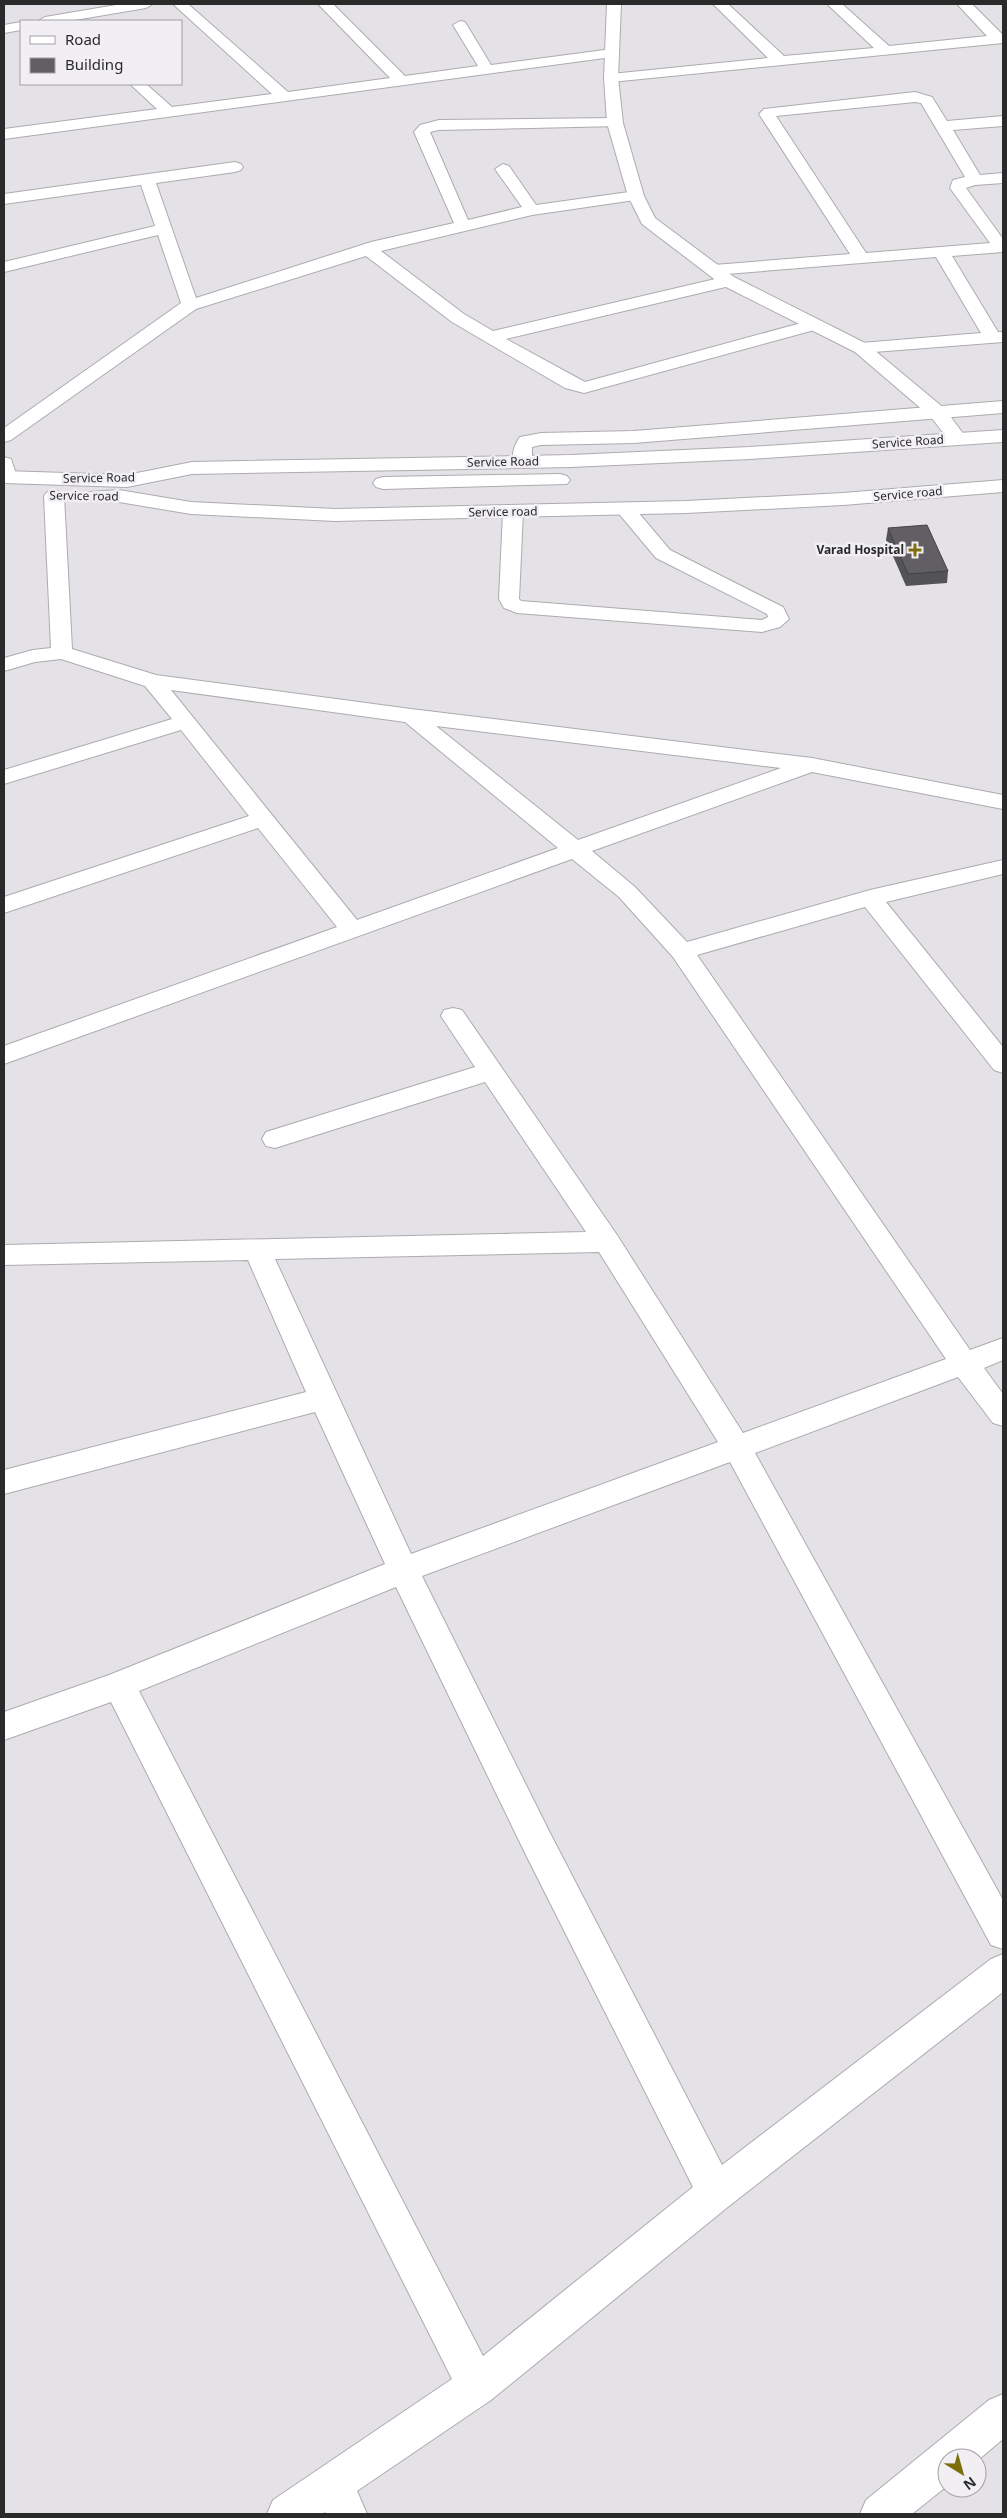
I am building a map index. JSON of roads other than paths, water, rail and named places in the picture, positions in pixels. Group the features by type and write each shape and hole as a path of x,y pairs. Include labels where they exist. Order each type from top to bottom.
{"main road":[{"path":"54,20 146,4"},
{"path":"180,4 286,98"},
{"path":"325,4 400,80"},
{"path":"614,4 612,78 615,123 636,196 648,221 728,281 812,325 861,348 938,413 958,439"},
{"path":"720,4 780,61"},
{"path":"834,4 886,51"},
{"path":"964,4 1001,39"},
{"path":"460,25 487,70"},
{"path":"4,29 20,26"},
{"path":"612,78 1001,39"},
{"path":"8,118 10,133 286,98 400,80 612,53"},
{"path":"138,85 169,112"},
{"path":"861,258 767,114 775,110 915,97 927,100 975,180"},
{"path":"943,126 1003,121"},
{"path":"463,226 422,132 425,128 439,124 615,123"},
{"path":"4,199 235,167"},
{"path":"503,169 532,210"},
{"path":"1002,247 958,188 959,183 1003,178"},
{"path":"147,179 190,305"},
{"path":"4,436 190,305 377,246 532,210 636,196"},
{"path":"4,267 164,229"},
{"path":"714,270 1002,247"},
{"path":"368,250 458,318 571,384 584,388 812,325"},
{"path":"861,348 998,338 941,252"},
{"path":"490,337 728,281"},
{"path":"523,462 523,446 527,442 541,438 634,437 1003,407"},
{"name":"Service Road","path":"4,478 123,488 192,468 523,462 750,453 1003,436"},
{"path":"683,474 1003,453"},
{"path":"123,488 423,498 641,491 1003,471"},
{"name":"Service road","path":"4,478 54,496 123,488 191,508 325,515 625,509 843,499 1003,486"},
{"path":"123,488 264,484 454,483 578,479"},
{"path":"54,496 62,653"},
{"path":"513,512 509,599 511,604 517,607 762,626 773,624 779,619 776,611 663,554 625,509"},
{"path":"4,665 33,656 62,653 153,681 411,716 812,765 1003,802"},
{"path":"153,681 352,930"},
{"path":"411,716 627,892 682,951 964,1363 1003,1415"},
{"path":"4,777 186,722"},
{"path":"4,1055 812,765"},
{"path":"4,905 264,819"},
{"path":"682,951 870,898 1003,867"},
{"path":"870,898 1003,1064"},
{"path":"453,1016 607,1242 737,1448 1003,1933"},
{"path":"275,1139 491,1071"},
{"path":"4,1255 607,1242"},
{"path":"257,1250 322,1399 515,1799 716,2193"},
{"path":"4,1726 118,1685 404,1570 1003,1349"},
{"path":"4,1482 322,1399"},
{"path":"118,1685 477,2386"},
{"path":"287,2514 340,2498 716,2193 1003,1972"},
{"path":"961,2448 1003,2414"},
{"path":"880,2514 937,2468"}],"place":[{"name":"Varad Hospital","path":"915,550"}]}
